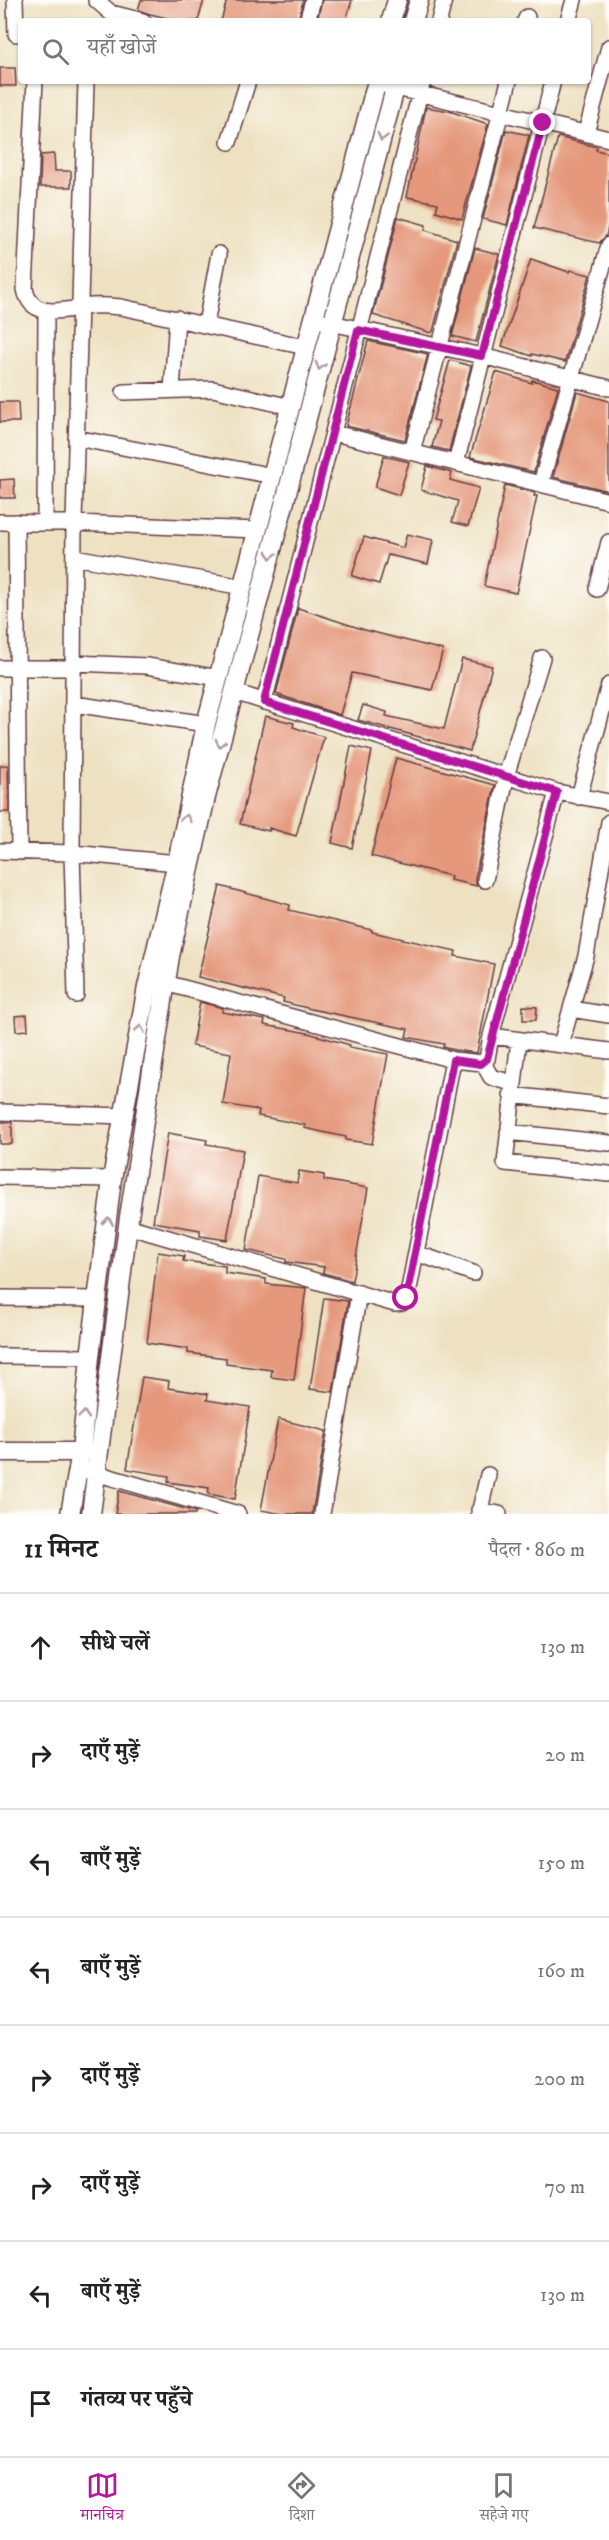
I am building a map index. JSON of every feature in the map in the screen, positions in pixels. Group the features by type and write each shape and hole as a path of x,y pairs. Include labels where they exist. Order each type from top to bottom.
{"street":[{"path":"0,34 18,34 15,0"},
{"path":"308,18 313,0"},
{"path":"392,18 397,0"},
{"path":"414,18 419,0"},
{"path":"440,18 444,0"},
{"path":"569,18 574,0"},
{"path":"103,8 133,18"},
{"path":"586,133 609,47"},
{"path":"35,84 25,290 29,299 46,312 121,307 306,347"},
{"path":"76,995 72,853 74,524 86,84"},
{"path":"228,142 247,84"},
{"path":"70,1514 86,1465 128,1226 206,724 273,476 373,84"},
{"path":"91,1514 86,1465 90,1357 99,1299 112,1179 147,987 234,692 396,84 422,87 500,112 609,139"},
{"path":"412,452 508,84"},
{"path":"456,463 552,84"},
{"path":"264,702 422,87"},
{"path":"541,483 609,244"},
{"path":"206,324 219,254"},
{"path":"45,523 46,312"},
{"path":"172,390 177,318"},
{"path":"313,319 482,356 609,388"},
{"path":"124,392 224,390 291,407"},
{"path":"334,433 609,501"},
{"path":"76,438 273,476"},
{"path":"0,522 258,530"},
{"path":"16,522 19,852"},
{"path":"597,589 609,542"},
{"path":"74,557 243,587"},
{"path":"485,880 506,777 542,658"},
{"path":"0,668 74,665 147,666 219,678"},
{"path":"579,797 609,686"},
{"path":"234,692 557,792 609,802"},
{"path":"74,704 206,724"},
{"path":"483,1063 487,1059 491,1036 557,792"},
{"path":"561,1044 586,956 609,822"},
{"path":"0,851 72,853 184,863"},
{"path":"165,983 453,1060 483,1063"},
{"path":"571,1009 609,1014"},
{"path":"491,1036 609,1051"},
{"path":"519,1040 504,1161 507,1164 609,1174"},
{"path":"128,1226 395,1304 402,1303 408,1294 453,1060"},
{"path":"483,1063 492,1077 512,1089 609,1106"},
{"path":"0,1112 125,1116"},
{"path":"508,1132 609,1143"},
{"path":"0,1177 112,1179"},
{"path":"416,1253 473,1273"},
{"path":"322,1514 359,1293"},
{"path":"0,1298 99,1299"},
{"path":"0,1356 90,1357"},
{"path":"0,1452 86,1465 238,1514"},
{"path":"488,1475 479,1512 499,1514"}],"building":[{"path":"141,0 204,0 199,18 167,18 138,10"},
{"path":"227,0 303,0 299,18 222,18"},
{"path":"322,0 352,0 347,18 318,18"},
{"path":"0,68 15,68 16,86 0,86"},
{"path":"426,107 449,111 488,124 462,219 436,211 438,203 407,197"},
{"path":"506,130 529,135 507,225 483,219"},
{"path":"558,137 597,147 596,150 609,153 609,223 606,236 599,243 534,228"},
{"path":"54,154 55,171 71,171 71,187 40,187 41,155"},
{"path":"398,217 426,225 425,230 457,240 431,333 373,315"},
{"path":"475,248 499,254 476,342 452,336"},
{"path":"531,259 569,272 570,270 590,275 565,362 532,354 532,356 502,346"},
{"path":"368,341 428,354 405,440 346,426"},
{"path":"450,360 471,366 449,451 432,447 439,421 433,420"},
{"path":"496,372 532,383 532,380 558,387 534,472 470,457"},
{"path":"577,392 609,401 609,491 553,477"},
{"path":"0,402 18,402 19,422 0,422"},
{"path":"384,456 409,462 399,495 375,487"},
{"path":"427,466 452,473 450,480 479,488 468,526 452,522 458,501 421,490"},
{"path":"14,479 15,498 0,498 0,480"},
{"path":"505,485 535,493 534,496 537,496 516,593 484,586"},
{"path":"407,534 433,540 428,564 388,555 379,584 352,576 364,537 403,548"},
{"path":"298,608 365,630 443,650 432,690 352,673 340,715 276,694"},
{"path":"462,659 492,666 470,751 358,720 363,705 387,712 386,716 444,729"},
{"path":"265,716 294,723 293,727 324,737 296,836 269,828 269,831 240,824"},
{"path":"351,746 372,751 352,848 332,843"},
{"path":"396,758 495,785 475,878 477,886 450,880 451,876 371,856"},
{"path":"8,765 9,812 0,812 0,766"},
{"path":"220,886 290,905 289,910 456,951 455,956 494,964 477,1053 455,1050 443,1047 444,1044 406,1037 408,1029 311,1009 283,1002 284,998 198,977"},
{"path":"200,1002 223,1008 222,1012 265,1020 264,1025 308,1033 350,1045 349,1047 388,1054 372,1144 346,1140 346,1137 304,1128 305,1125 258,1116 259,1110 223,1104 231,1053 192,1046"},
{"path":"523,1006 537,1007 536,1020 523,1020"},
{"path":"27,1015 28,1030 16,1031 15,1016"},
{"path":"0,1122 12,1122 12,1144 0,1144"},
{"path":"168,1133 207,1140 206,1144 243,1150 227,1240 200,1236 200,1230 153,1222"},
{"path":"299,1171 324,1175 324,1180 368,1188 352,1281 323,1273 324,1267 286,1262 286,1259 246,1250 258,1176 297,1183"},
{"path":"158,1252 184,1256 183,1261 225,1266 225,1273 266,1279 266,1284 306,1288 294,1380 271,1377 272,1370 226,1364 226,1358 188,1353 188,1349 147,1343"},
{"path":"324,1298 348,1301 333,1392 310,1389"},
{"path":"142,1377 169,1381 168,1388 208,1394 207,1400 250,1407 235,1499 208,1494 209,1488 168,1482 169,1476 127,1469"},
{"path":"278,1419 326,1431 312,1514 283,1514 261,1510"},
{"path":"119,1491 196,1512 195,1514 115,1514"}],"route":[{"path":"406,1298 453,1060 481,1064 487,1059 491,1036 557,792 264,702 334,433 358,330 482,356 543,123"}]}
